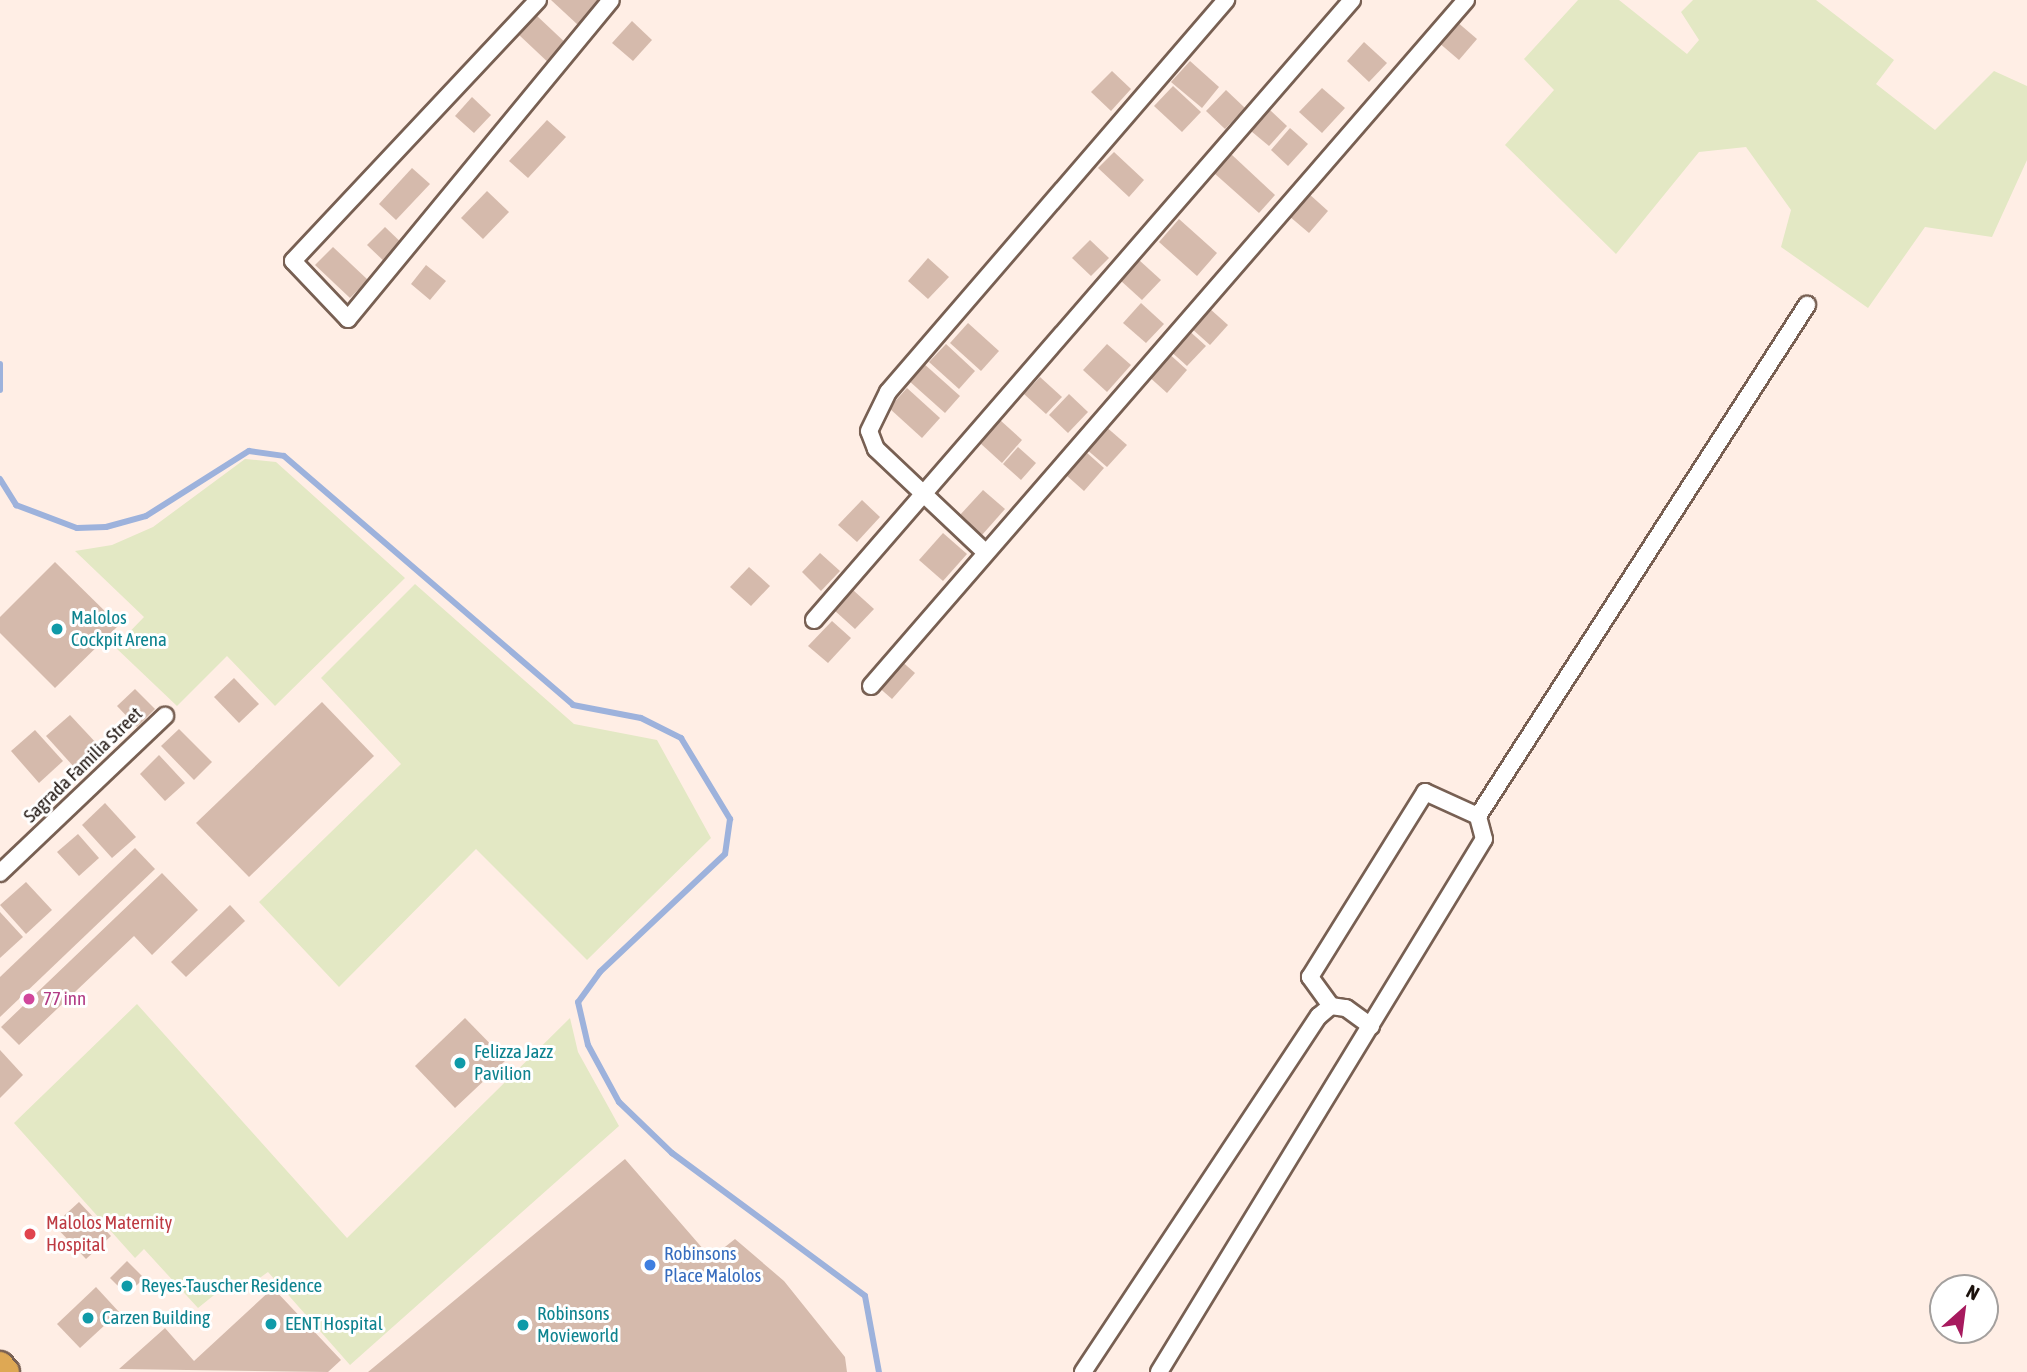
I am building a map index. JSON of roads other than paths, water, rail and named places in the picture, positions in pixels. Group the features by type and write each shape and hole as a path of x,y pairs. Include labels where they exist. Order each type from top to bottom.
{"highway":[{"path":"0,1366 6,1372"}],"street":[{"path":"538,0 293,261 348,319 611,0"},
{"path":"984,551 876,449 869,430 888,392 1226,0"},
{"path":"814,620 926,498 1352,0"},
{"path":"871,686 984,551 1466,0"},
{"path":"1159,1372 1483,839 1478,816 1807,306"},
{"name":"Sagrada Familia Street","path":"0,873 164,716"},
{"path":"1371,1026 1331,1006 1310,977 1425,792 1478,816"},
{"path":"1083,1372 1331,1006"}],"waterway":[{"path":"0,364 0,390"},
{"path":"0,479 16,505 77,528 106,527 146,516 249,451 284,456 573,705 641,718 681,738 730,819 725,854 600,972 578,1002 588,1045 619,1102 672,1153 865,1296 879,1372"}],"place":[{"name":"Malolos Cockpit Arena","path":"57,629"},
{"name":"77 inn","path":"29,999"},
{"name":"Felizza Jazz Pavilion","path":"460,1063"},
{"name":"Malolos Maternity Hospital","path":"30,1234"},
{"name":"Robinsons Place Malolos","path":"650,1265"},
{"name":"Reyes-Tauscher Residence","path":"127,1286"},
{"name":"Carzen Building","path":"88,1318"},
{"name":"EENT Hospital","path":"271,1324"},
{"name":"Robinsons Movieworld","path":"523,1325"}]}
